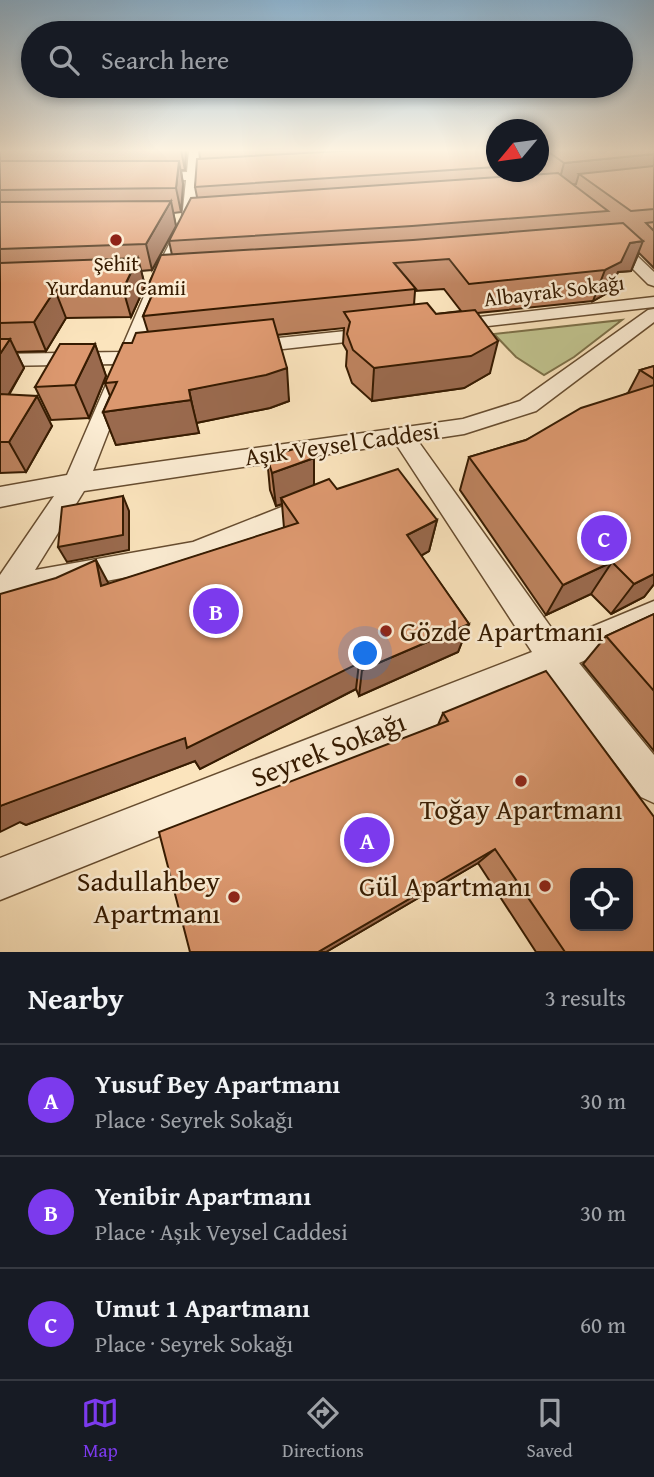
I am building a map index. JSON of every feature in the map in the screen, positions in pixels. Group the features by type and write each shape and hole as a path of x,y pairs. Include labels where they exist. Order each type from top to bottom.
{"street":[{"path":"2,592 76,483 128,359 152,280 189,219 191,194"},
{"path":"596,227 654,281"},
{"path":"591,246 642,241"},
{"path":"152,280 184,278"},
{"name":"Albayrak Sokağı","path":"437,327 654,302"},
{"name":"Aşık Veysel Caddesi","path":"0,497 76,483 464,426 528,405 654,314"},
{"path":"236,348 397,331"},
{"path":"0,360 128,359 169,355"},
{"path":"401,434 555,659 654,784"},
{"path":"0,484 76,483"},
{"path":"2,592 195,553 333,497"},
{"name":"Seyrek Sokağı","path":"0,879 555,659 654,615"}],"green space":[{"path":"622,320 574,357 544,375 516,357 494,334"}],"building":[{"path":"243,194 586,194 608,211 412,226 169,241 191,198"},
{"path":"608,194 654,194 654,209 631,211"},
{"path":"171,201 146,244 0,249 0,202"},
{"path":"654,222 654,231 646,223"},
{"path":"623,223 643,241 630,243 621,262 605,270 469,284 449,259 394,263 416,289 143,316 156,286 148,286 161,255 413,240"},
{"path":"138,258 123,289 55,290 34,322 0,323 0,263"},
{"path":"427,303 436,314 475,310 498,341 471,356 374,368 353,350 347,334 350,322 344,312"},
{"path":"273,319 287,368 266,375 189,390 191,400 103,412 117,382 105,383 123,343 132,343 136,333"},
{"path":"0,339 10,339 0,354"},
{"path":"60,344 95,344 75,385 35,387"},
{"path":"654,366 654,379 640,370"},
{"path":"654,385 654,574 634,584 612,562 563,585 469,457 526,440 581,408"},
{"path":"0,394 37,396 9,442 0,442"},
{"path":"304,446 314,458 272,473 267,457"},
{"path":"398,469 437,520 407,535 469,624 362,670 359,663 187,748 185,738 0,806 0,594 56,578 96,560 101,586 298,523 281,498 329,479 337,489"},
{"path":"123,496 123,535 58,547 62,507"},
{"path":"654,614 654,691 606,636"},
{"path":"546,671 654,817 654,952 565,952 495,849 318,952 190,952 159,832 448,721 443,713"}],"place":[{"name":"Şehit Yurdanur Camii","path":"116,240"},
{"name":"Umut 1 Apartmanı","path":"604,538"},
{"name":"Yenibir Apartmanı","path":"216,611"},
{"name":"Gözde Apartmanı","path":"386,631"},
{"name":"Toğay Apartmanı","path":"521,781"},
{"name":"Yusuf Bey Apartmanı","path":"367,840"},
{"name":"Gül Apartmanı","path":"545,886"},
{"name":"Sadullahbey Apartmanı","path":"234,897"}]}
